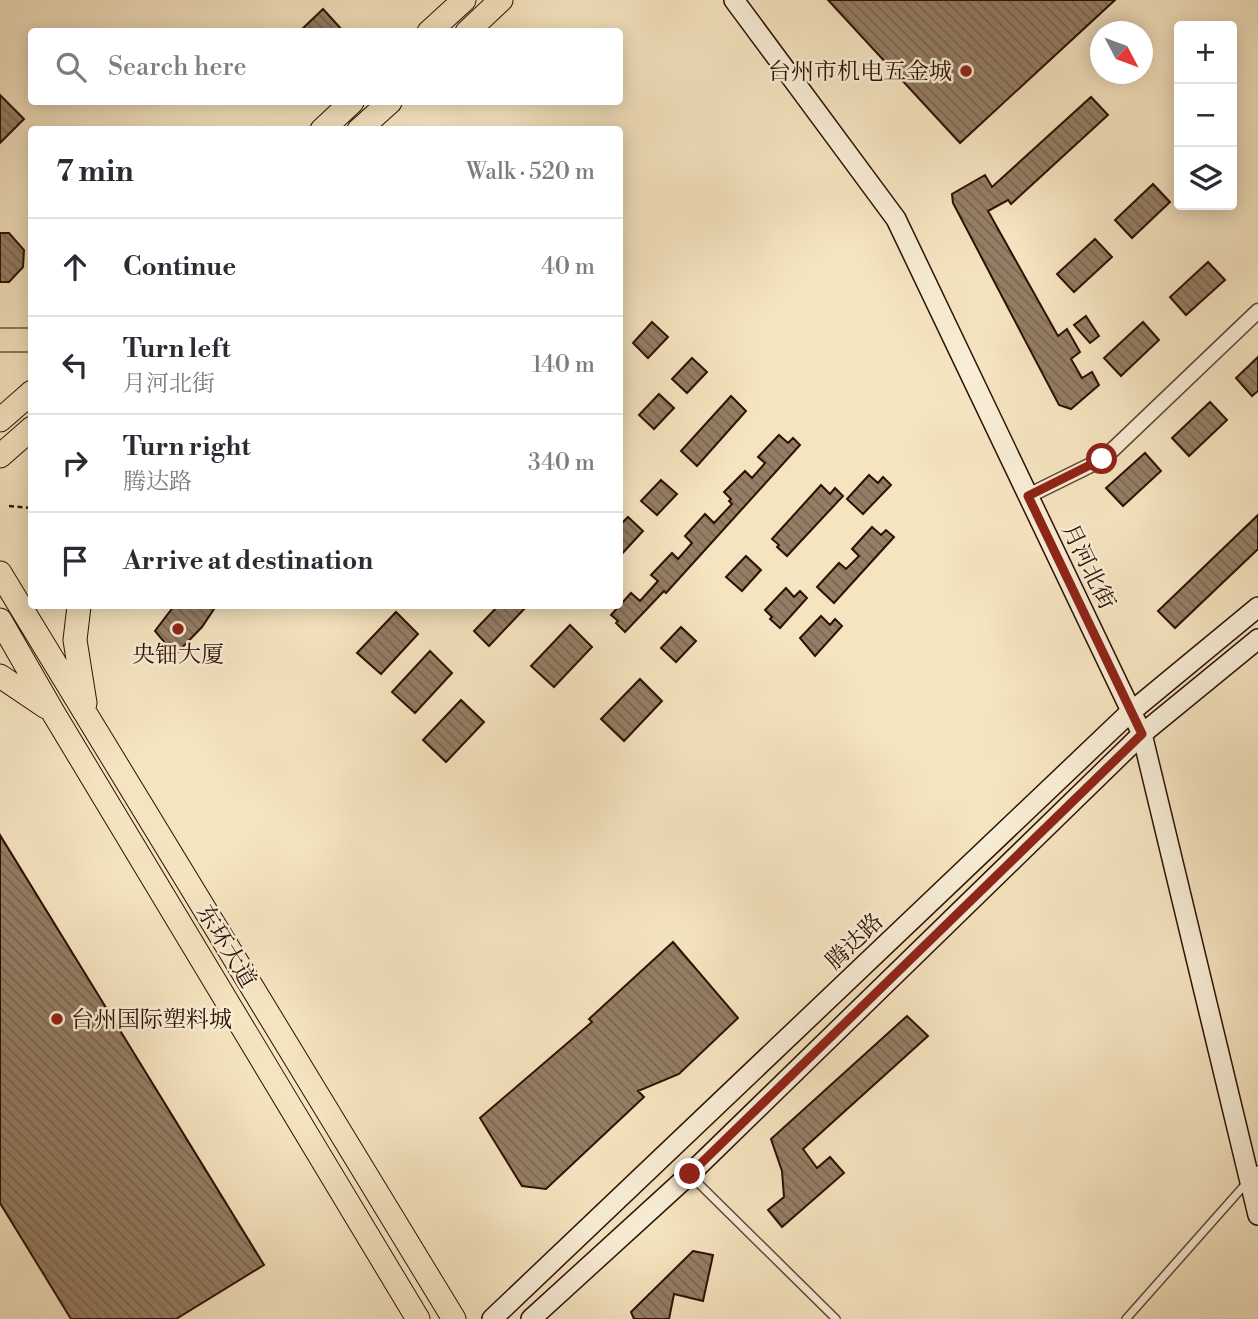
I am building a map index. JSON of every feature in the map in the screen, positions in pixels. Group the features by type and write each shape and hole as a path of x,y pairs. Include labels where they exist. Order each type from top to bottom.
{"main road":[{"path":"433,28 464,0"},
{"path":"471,28 501,0"},
{"name":"月河北街","path":"734,0 895,219 1142,734 1254,1175 1258,1215"},
{"path":"326,126 349,105"},
{"path":"363,126 387,105"},
{"path":"0,340 28,340"},
{"path":"0,420 28,396"},
{"path":"0,456 28,432"},
{"name":"东环大道","path":"0,573 454,1319"},
{"name":"腾达路","path":"492,1319 1131,711 1258,607"},
{"path":"79,609 75,640 87,717"},
{"name":"东环大道","path":"0,620 418,1319"},
{"path":"531,1319 690,1174 1142,734 1258,639"},
{"path":"0,676 54,714"}],"street":[{"path":"1028,496 1102,459 1258,311"}],"lane":[{"path":"690,1174 836,1319"},
{"path":"1126,1319 1254,1175"}],"path":[{"path":"9,506 28,508"}],"building":[{"name":"台州市机电五金城","path":"828,0 1115,0 1090,21 960,143"},
{"path":"323,9 340,28 303,28"},
{"path":"0,95 24,119 0,143"},
{"path":"1091,97 1108,115 1011,204 1008,200 988,211 1058,336 1067,329 1080,352 1071,359 1082,378 1092,372 1099,385 1071,409 1059,405 953,203 952,194 985,175 992,187"},
{"path":"1153,184 1170,202 1132,238 1115,220"},
{"path":"0,233 9,233 24,250 23,267 9,282 0,282"},
{"path":"1095,239 1112,257 1074,292 1057,274"},
{"path":"1208,262 1225,280 1186,315 1170,297"},
{"path":"1086,316 1099,336 1090,343 1074,325"},
{"path":"652,322 668,337 648,358 633,343"},
{"path":"1143,322 1159,340 1121,376 1104,358"},
{"path":"1258,357 1258,391 1252,396 1236,378"},
{"path":"692,358 707,372 687,393 672,379"},
{"path":"659,394 674,408 654,429 639,415"},
{"path":"731,396 746,411 697,466 681,451"},
{"path":"1210,402 1227,420 1189,456 1172,438"},
{"path":"779,435 788,443 793,438 800,445 666,593 664,591 625,632 611,615 616,609 623,609 623,602 631,593 640,601 658,581 651,575 672,553 678,559 692,543 685,536 705,514 714,523 732,504 724,492 745,471 752,478 765,463 758,457"},
{"path":"1145,453 1161,471 1123,506 1106,488"},
{"path":"869,475 878,483 883,477 891,485 863,514 847,499"},
{"path":"661,480 677,494 657,515 641,501"},
{"path":"821,485 830,494 835,488 843,496 787,556 772,539"},
{"path":"1258,515 1258,549 1175,628 1158,611"},
{"path":"628,517 643,531 623,553 623,522"},
{"path":"872,527 881,535 886,530 894,537 834,603 817,587 839,563 846,569 859,556 852,549"},
{"path":"746,556 761,570 742,591 726,577"},
{"path":"786,588 794,597 800,591 807,598 780,628 765,610"},
{"name":"央钿大厦","path":"172,609 214,609 202,627 175,655 155,631"},
{"path":"495,609 524,609 489,646 474,631"},
{"path":"396,612 418,634 381,674 357,653"},
{"path":"821,616 830,625 835,619 842,626 815,656 800,638"},
{"path":"570,625 592,647 554,687 531,666"},
{"path":"681,627 696,641 676,662 661,648"},
{"path":"430,651 452,673 415,713 392,692"},
{"path":"640,679 662,701 624,741 601,719"},
{"path":"461,700 484,722 446,762 423,740"},
{"name":"台州国际塑料城","path":"0,835 264,1265 176,1319 71,1319 0,1203"},
{"path":"673,942 738,1018 679,1074 638,1091 644,1097 546,1189 522,1186 480,1118 592,1022 589,1019"},
{"path":"907,1016 928,1036 803,1149 817,1168 830,1157 844,1173 782,1227 768,1210 784,1197 782,1171 771,1139"},
{"path":"693,1251 713,1255 703,1301 674,1294 669,1319 634,1319 631,1312"}],"place":[{"name":"台州市机电五金城","path":"966,71"},
{"name":"央钿大厦","path":"178,629"},
{"name":"台州国际塑料城","path":"57,1019"}],"route":[{"path":"690,1174 1142,734 1028,496 1102,459"}]}
